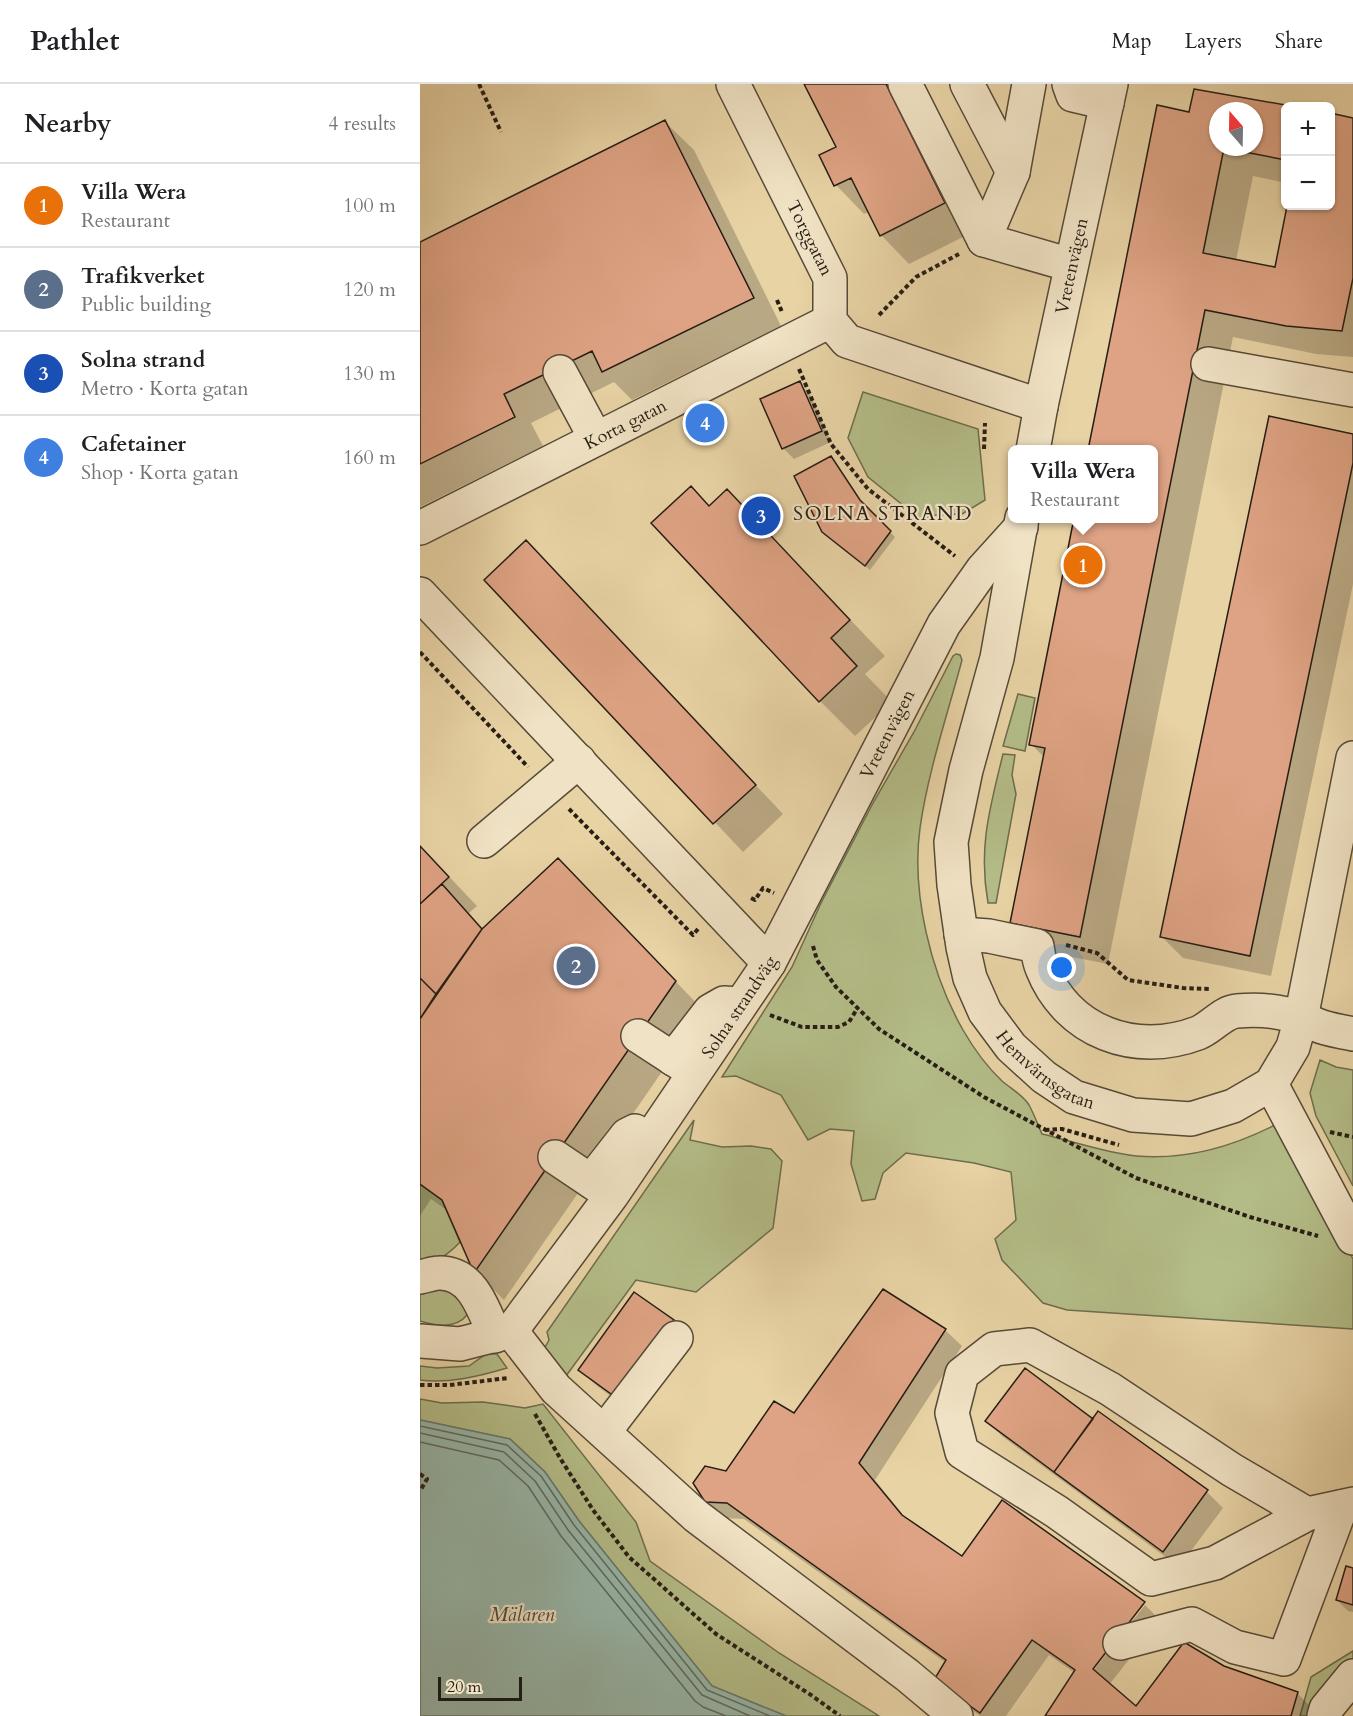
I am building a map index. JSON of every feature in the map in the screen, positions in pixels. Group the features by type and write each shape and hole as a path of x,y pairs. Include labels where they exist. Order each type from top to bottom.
{"street":[{"name":"Torggatan","path":"733,84 830,278 830,321"},
{"path":"905,84 984,240 1071,265"},
{"path":"967,84 1013,171"},
{"path":"984,240 1013,171 1029,84"},
{"path":"1069,84 1073,95 1109,94"},
{"name":"Vretenvägen","path":"1034,445 1109,94"},
{"path":"830,321 847,341 1041,406"},
{"name":"Korta gatan","path":"420,528 830,321"},
{"path":"1208,364 1353,390"},
{"path":"560,372 596,439"},
{"path":"1298,400 1353,412"},
{"name":"Vretenvägen","path":"769,963 944,624 982,569 1022,523"},
{"name":"Hemvärnsgatan","path":"1022,523 997,658 966,770 951,842 954,885 970,978 985,1012 1011,1047 1044,1077 1074,1097 1133,1115 1191,1119 1233,1106 1271,1084 1293,1047 1301,1018 1353,759"},
{"name":"Solna strandväg","path":"420,594 769,963 741,1004 684,1066 657,1128 602,1188 503,1334"},
{"path":"483,841 579,761"},
{"path":"961,934 989,936 1037,946 1042,968 1069,1010 1088,1026 1109,1036 1140,1042 1169,1041 1199,1033 1234,1011 1272,1011 1301,1018 1318,1026 1353,1034"},
{"path":"638,1036 684,1066"},
{"path":"1271,1084 1353,1238"},
{"path":"555,1157 602,1188"},
{"path":"420,1277 466,1271 476,1293 503,1334 556,1389 696,1516 907,1675 957,1716"},
{"path":"420,1341 460,1344 503,1334"},
{"path":"604,1432 676,1338"},
{"path":"1307,1514 1232,1470 1110,1389 1030,1345 994,1349 962,1374 952,1413 962,1452 1057,1512 1151,1579 1215,1563 1307,1514 1347,1505"},
{"path":"1120,1643 1192,1624 1235,1647 1284,1659 1347,1505"},
{"path":"1324,1716 1326,1709 1353,1676"}],"path":[{"path":"479,84 501,132"},
{"path":"879,315 916,277 984,240"},
{"path":"797,366 831,444 868,489 958,559"},
{"path":"984,448 985,423"},
{"path":"748,896 755,900 763,888"},
{"path":"812,941 817,960 836,987 879,1029 984,1096 1136,1178 1250,1217 1318,1236"},
{"path":"1064,945 1097,953 1128,980 1183,988 1213,989"},
{"path":"741,1004 802,1026 818,1028 838,1027 849,1023 857,1009"},
{"path":"420,1385 450,1385 515,1378"},
{"path":"532,1408 560,1458 593,1509 630,1557 716,1634 840,1716"},
{"path":"420,1474 427,1479 420,1491"}],"green space":[{"path":"863,392 978,429 985,500 962,514 936,515 920,519 868,477 848,438"},
{"path":"956,654 960,655 962,660 923,807 918,853 918,879 921,906 933,959 963,1030 991,1069 1026,1101 1042,1134 1113,1152 1155,1157 1209,1150 1243,1139 1277,1124 1353,1259 1353,1329 1067,1310 1043,1303 1002,1260 995,1239 1016,1220 1011,1172 974,1163 906,1153 883,1173 875,1199 862,1201 851,1164 854,1131 830,1129 808,1140 781,1095 736,1076 722,1077 792,967 821,903 873,803"},
{"path":"1018,694 1035,698 1025,751 1003,746"},
{"path":"1003,754 1015,755 1012,775 1016,794 996,903 988,903 984,864 985,845 990,810"},
{"path":"1320,1060 1336,1067 1353,1070 1353,1186 1316,1116 1310,1093"},
{"path":"694,1120 690,1140 722,1147 751,1146 771,1149 782,1161 773,1228 696,1292 636,1280 566,1376 543,1351 549,1340 547,1332"},
{"path":"420,1184 442,1200 460,1242 442,1257 420,1266"},
{"path":"441,1281 465,1305 467,1315 457,1323 451,1324 439,1325 420,1321 420,1286"},
{"path":"486,1354 497,1354 507,1368 453,1380 420,1380 420,1366 437,1368 469,1366"},
{"path":"420,1399 442,1403 483,1402 525,1408 543,1404 636,1522 650,1561 779,1653 879,1716 786,1716 712,1686 579,1521 545,1472 510,1439 420,1420"},
{"path":"1353,1651 1353,1691 1333,1716 1300,1716 1311,1677"}],"water":[{"name":"Mälaren","path":"420,1420 510,1439 545,1472 579,1521 712,1686 786,1716 420,1716"}],"building":[{"path":"804,84 886,84 945,203 880,236 851,178 834,186 819,155 836,147"},
{"path":"1194,89 1281,104 1281,159 1263,156 1263,102 1209,102 1209,156 1222,156 1203,253 1275,267 1286,210 1335,210 1335,114 1353,118 1353,278 1342,331 1286,326 1205,310 1080,937 1010,923 1045,748 1029,745 1073,523 1158,523 1158,445 1089,445 1157,105 1189,112"},
{"path":"665,120 754,298 602,372 592,351 504,394 515,417 420,464 420,242"},
{"path":"800,381 822,431 782,449 760,399"},
{"path":"1269,416 1353,434 1353,463 1250,956 1160,937"},
{"path":"831,456 860,500 891,531 865,566 822,532 794,476"},
{"path":"691,486 709,506 727,489 850,620 831,638 857,666 819,702 651,523"},
{"path":"526,540 756,785 713,824 484,580"},
{"path":"420,846 449,877 420,904"},
{"path":"558,858 676,981 474,1273 442,1200 420,1184 420,1019 482,929"},
{"path":"442,884 482,929 436,994 420,978 420,904"},
{"path":"420,978 436,994 420,1019"},
{"path":"883,1289 946,1329 859,1463 902,1515 962,1556 1002,1500 1145,1602 1093,1669 1136,1706 1184,1642 1224,1666 1298,1692 1291,1716 1045,1716 1075,1670 1032,1640 980,1713 934,1680 946,1660 727,1503 705,1502 693,1483 705,1466 726,1471 774,1401 794,1413"},
{"path":"634,1292 674,1320 618,1399 578,1370"},
{"path":"1025,1368 1093,1419 1054,1472 985,1421"},
{"path":"1098,1411 1208,1490 1163,1552 1054,1472"},
{"path":"1346,1566 1353,1568 1353,1605 1336,1600"}],"place":[{"name":"Cafetainer","path":"705,423"},
{"name":"Solna strand","path":"761,516"},
{"name":"Villa Wera","path":"1083,565"},
{"name":"Trafikverket","path":"576,966"}],"district":[{"name":"SOLNA STRAND","path":"883,513"}]}
